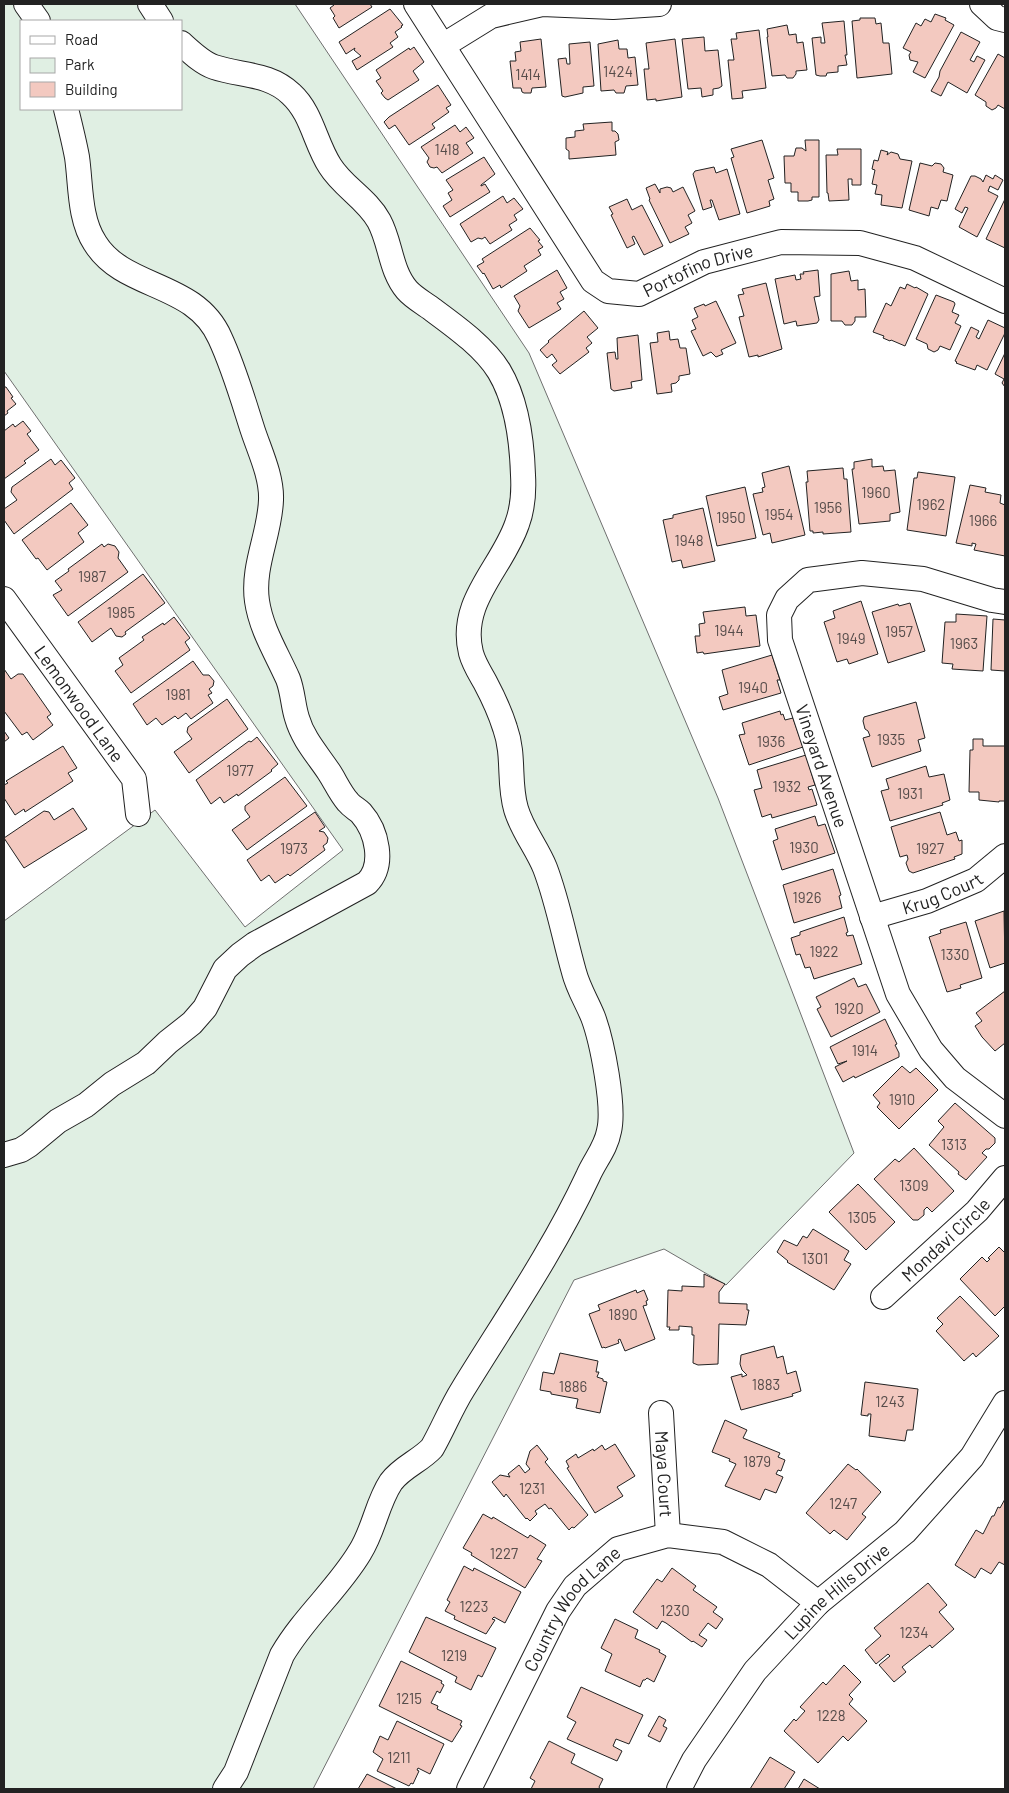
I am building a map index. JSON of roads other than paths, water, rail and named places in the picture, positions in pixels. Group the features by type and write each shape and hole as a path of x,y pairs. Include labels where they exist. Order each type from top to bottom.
{"street":[{"path":"26,4 37,20"},
{"path":"150,4 160,20"},
{"name":"Portofino Drive","path":"416,4 444,45 593,281 608,292 640,294 704,262 781,242 860,243 915,258 1005,301"},
{"path":"444,45 491,16 542,4 613,7 659,4"},
{"path":"982,4 997,18 1005,20"},
{"path":"182,44 209,66 264,78 293,95 306,112 331,169 338,178 366,202 379,221 387,241 396,274 402,283 418,300 475,345 498,368 504,380 512,404 519,437 524,491 522,506 511,538 489,573 473,606 468,635 470,650 507,732 512,758 513,797 516,810 525,832 539,855 551,884 574,974 593,1018 600,1042 611,1118 605,1145 590,1172 577,1202 459,1396 432,1448 426,1455 402,1470 392,1482 361,1551 336,1586 296,1633 282,1655 236,1772 225,1789"},
{"path":"4,1155 29,1146 58,1121 86,1105 112,1084 146,1063 199,1017 220,977 231,962 251,946 368,883 373,877 378,861 367,821 362,814 349,804 302,732 294,711 289,681 271,644 259,612 256,577 271,510 270,485 254,432 220,338 209,319 193,304 174,292 120,267 111,261 96,245 84,215 75,146 66,110"},
{"name":"Vineyard Avenue","path":"1005,602 992,600 923,579 862,573 808,580 787,599 780,615 780,640 898,994 931,1050 955,1078 1005,1116"},
{"name":"Lemonwood Lane","path":"4,599 134,779 138,814"},
{"name":"Krug Court","path":"872,917 926,901 976,880 1005,856"},
{"name":"Mondavi Circle","path":"883,1297 977,1211 1005,1178"},
{"name":"Lupine Hills Drive","path":"679,1789 694,1760 755,1670 818,1602 905,1532 972,1457 1005,1403"},
{"name":"Maya Court","path":"661,1412 668,1534"},
{"name":"Country Wood Lane","path":"469,1789 558,1611 575,1586 618,1549 668,1534 723,1542 769,1565 818,1602"}]}
